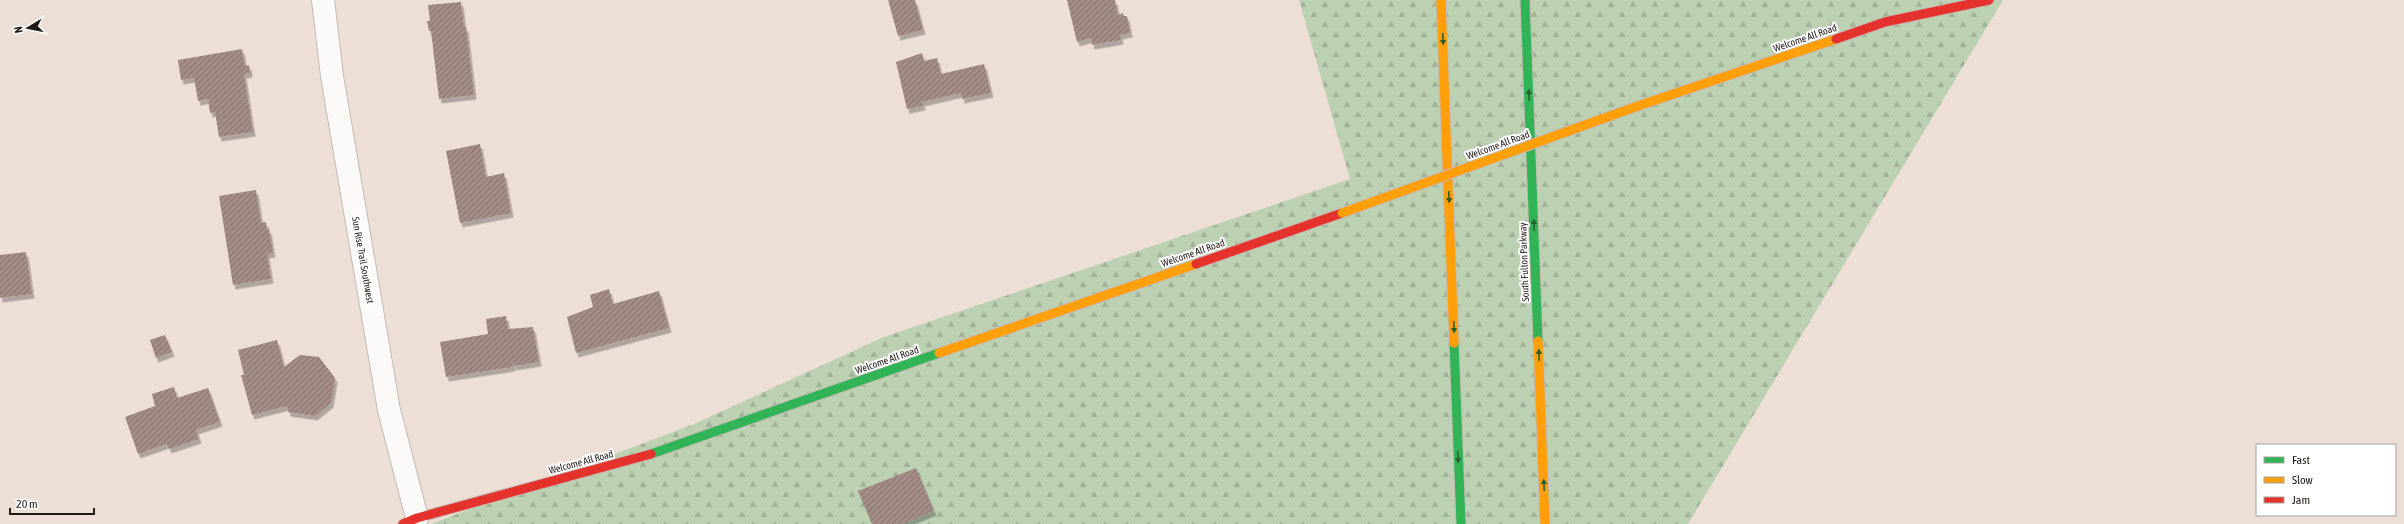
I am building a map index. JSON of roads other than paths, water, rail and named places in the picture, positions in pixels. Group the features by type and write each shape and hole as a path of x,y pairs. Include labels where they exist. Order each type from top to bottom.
{"main road":[{"path":"1441,0 1461,524"},
{"name":"South Fulton Parkway","path":"1525,0 1545,524"},
{"name":"Welcome All Road","path":"410,521 630,460 1342,213 1635,107 1885,22 1989,0"}],"street":[{"name":"Sun Rise Trail Southwest","path":"323,0 332,76 388,410 410,521"}]}
